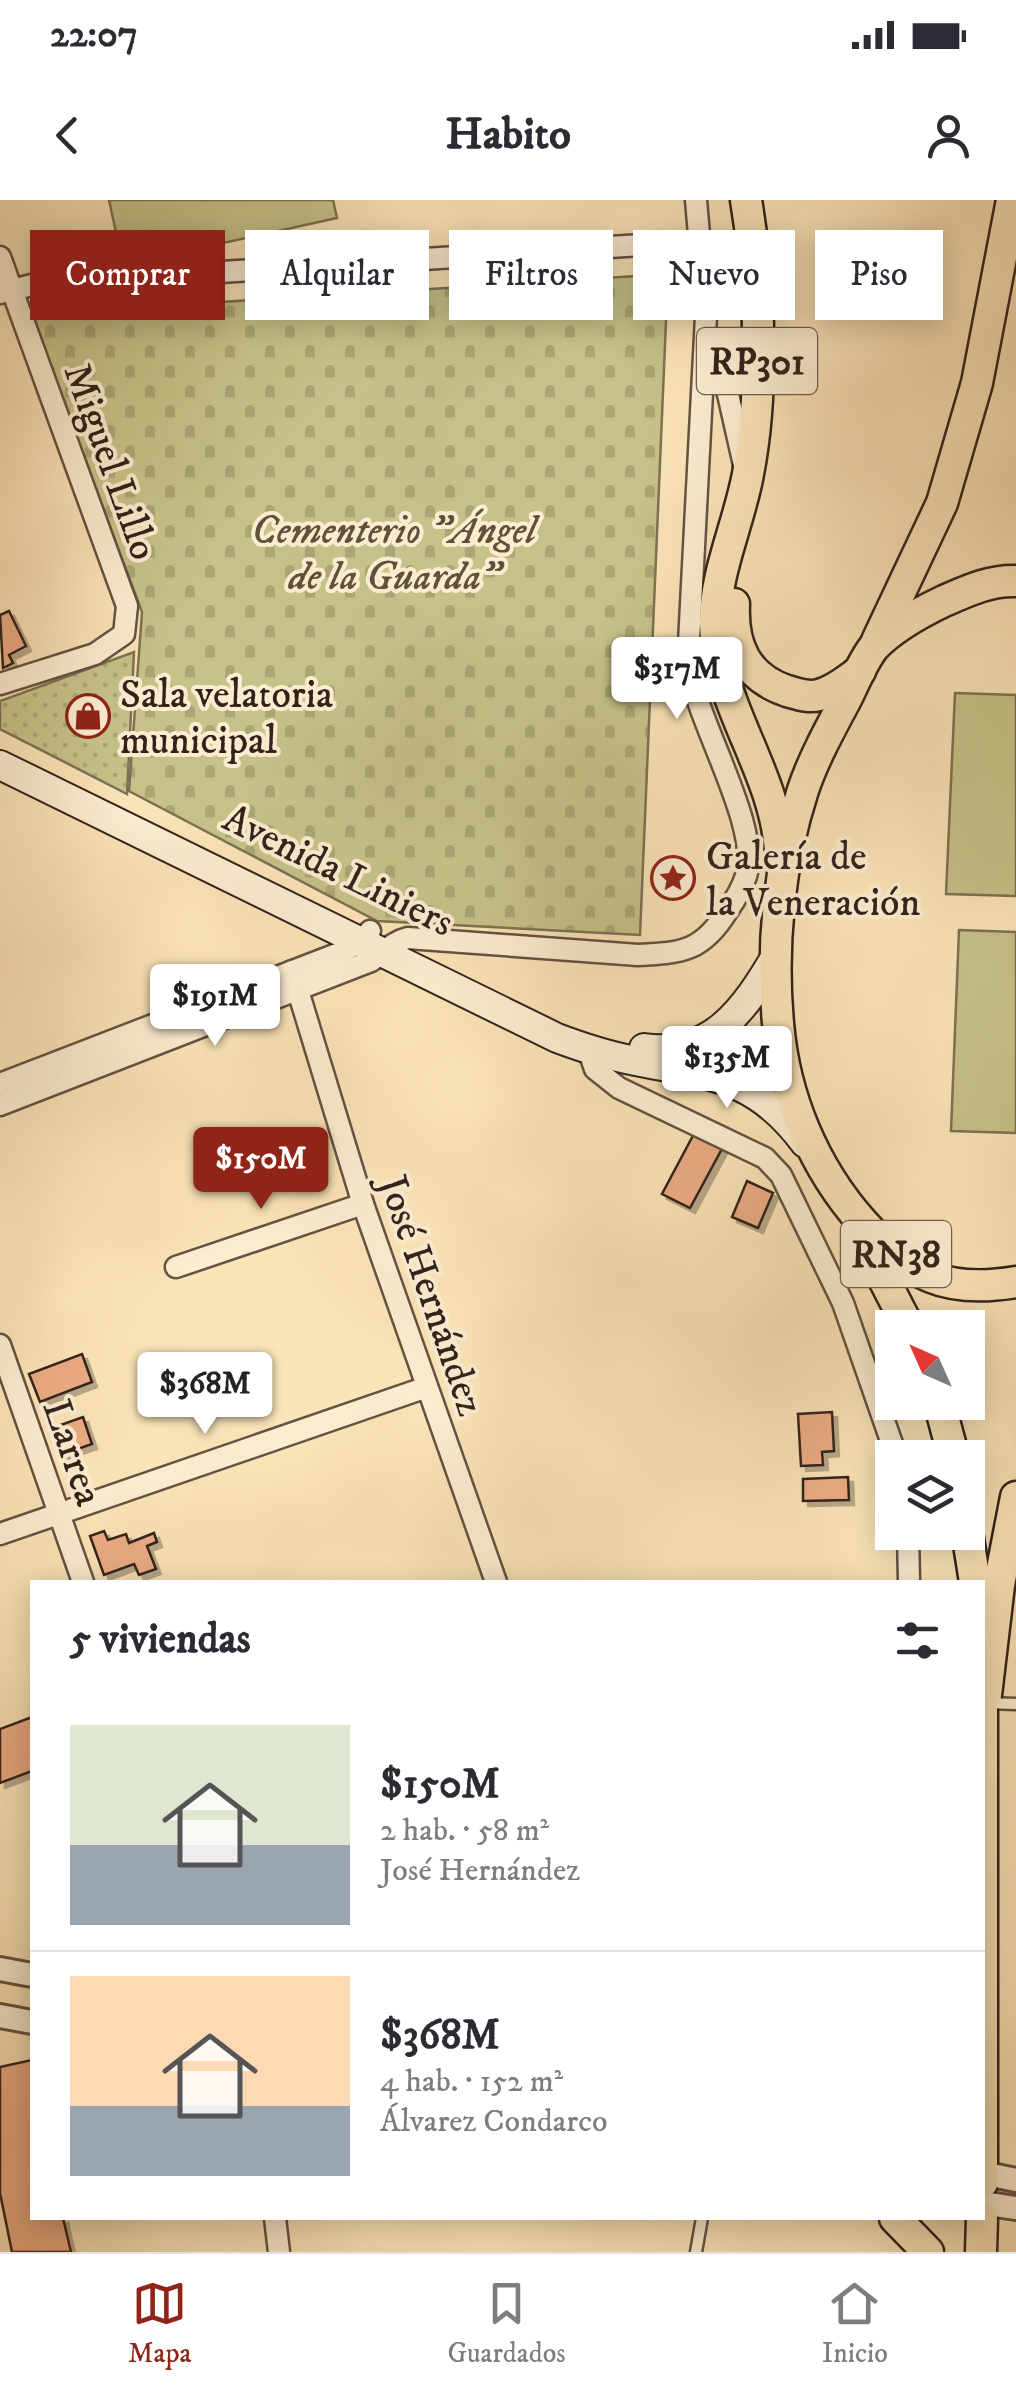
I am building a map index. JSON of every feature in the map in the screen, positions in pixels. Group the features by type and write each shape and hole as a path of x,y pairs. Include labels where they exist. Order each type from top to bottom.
{"main road":[{"name":"RP301","path":"746,200 755,279 757,364 748,478 718,596 717,648 730,699 774,810 783,882"},
{"name":"RN38","path":"1011,210 1016,256"},
{"name":"RN38","path":"900,1310 814,1155 795,1106 781,1044 776,956 783,882 789,836 804,786 942,502 977,383 1011,210"},
{"name":"RP301","path":"739,521 734,631 741,656 754,673 772,686 816,696 836,688 867,659"},
{"name":"RN38","path":"867,659 926,610 998,580 1016,581"},
{"name":"Avenida Liniers","path":"0,745 557,1038 588,1049 646,1056"},
{"name":"Avenida Liniers","path":"0,765 377,942 646,1056"},
{"path":"646,1056 690,1047 708,1038 741,1007 776,956"},
{"path":"646,1056 742,1086 779,1112 814,1155"},
{"name":"RN38","path":"840,1197 880,1242 929,1278 958,1287 1016,1282"},
{"path":"985,1686 1005,1614 1016,1497"},
{"path":"970,1550 975,1580"},
{"path":"897,2220 928,2252"},
{"path":"981,2252 982,2220"}],"street":[{"path":"696,200 700,230"},
{"path":"6,291 36,284 633,246"},
{"name":"Miguel Lillo","path":"0,257 6,291 127,606 124,634 95,654 0,684"},
{"path":"0,1105 295,981 377,942 408,938 453,940 638,955 672,953 697,946 711,936 748,873 746,832 693,692 688,662 705,320"},
{"path":"706,333 728,394 748,478"},
{"path":"0,1084 295,981"},
{"name":"José Hernández","path":"295,981 363,1204 495,1580"},
{"path":"588,1049 595,1069 619,1088 765,1158 781,1175 843,1303 891,1440"},
{"path":"176,1267 363,1204"},
{"name":"Larrea","path":"0,1345 82,1580"},
{"path":"0,1534 426,1386"},
{"path":"908,1550 909,1580"},
{"path":"0,1968 30,1975"},
{"path":"0,2016 30,2022"},
{"path":"985,2174 1016,2180"},
{"path":"985,2203 1016,2208"},
{"path":"275,2220 279,2252"}],"lane":[{"path":"985,1690 1016,1704"},
{"path":"696,2252 702,2220"}],"green space":[{"path":"109,200 333,200 337,218 282,230 245,230 245,238 225,243 225,230 115,230"},
{"name":"Cementerio \"Ángel de la Guarda\"","path":"633,276 633,320 666,320 640,935 377,921 129,791 142,612 32,320 225,320 225,302 245,301 245,320 429,320 429,289 449,288 449,320 613,320 613,277"},
{"path":"134,652 127,794 0,729 0,701"},
{"path":"955,693 1016,695 1016,896 946,894"},
{"path":"959,930 1016,932 1016,1133 951,1131"}],"building":[{"path":"9,611 26,646 9,655 13,663 3,668 0,615"},
{"path":"696,1130 724,1145 690,1208 662,1194"},
{"path":"747,1181 773,1193 758,1228 732,1217"},
{"path":"82,1354 92,1382 40,1402 29,1374"},
{"path":"832,1412 834,1451 822,1452 823,1465 801,1466 798,1414"},
{"path":"83,1417 92,1444 61,1455 52,1428"},
{"path":"848,1477 849,1500 803,1501 803,1479"},
{"path":"104,1531 108,1540 126,1534 129,1543 154,1533 157,1542 147,1546 156,1569 139,1575 134,1564 104,1575 90,1536"},
{"path":"30,1718 30,1772 0,1783 0,1729"},
{"path":"30,2060 30,2220 63,2220 71,2252 12,2252 0,2193 0,2067"}],"place":[{"name":"Sala velatoria municipal","path":"88,716"},
{"name":"Galería de la Veneración","path":"673,878"}]}
